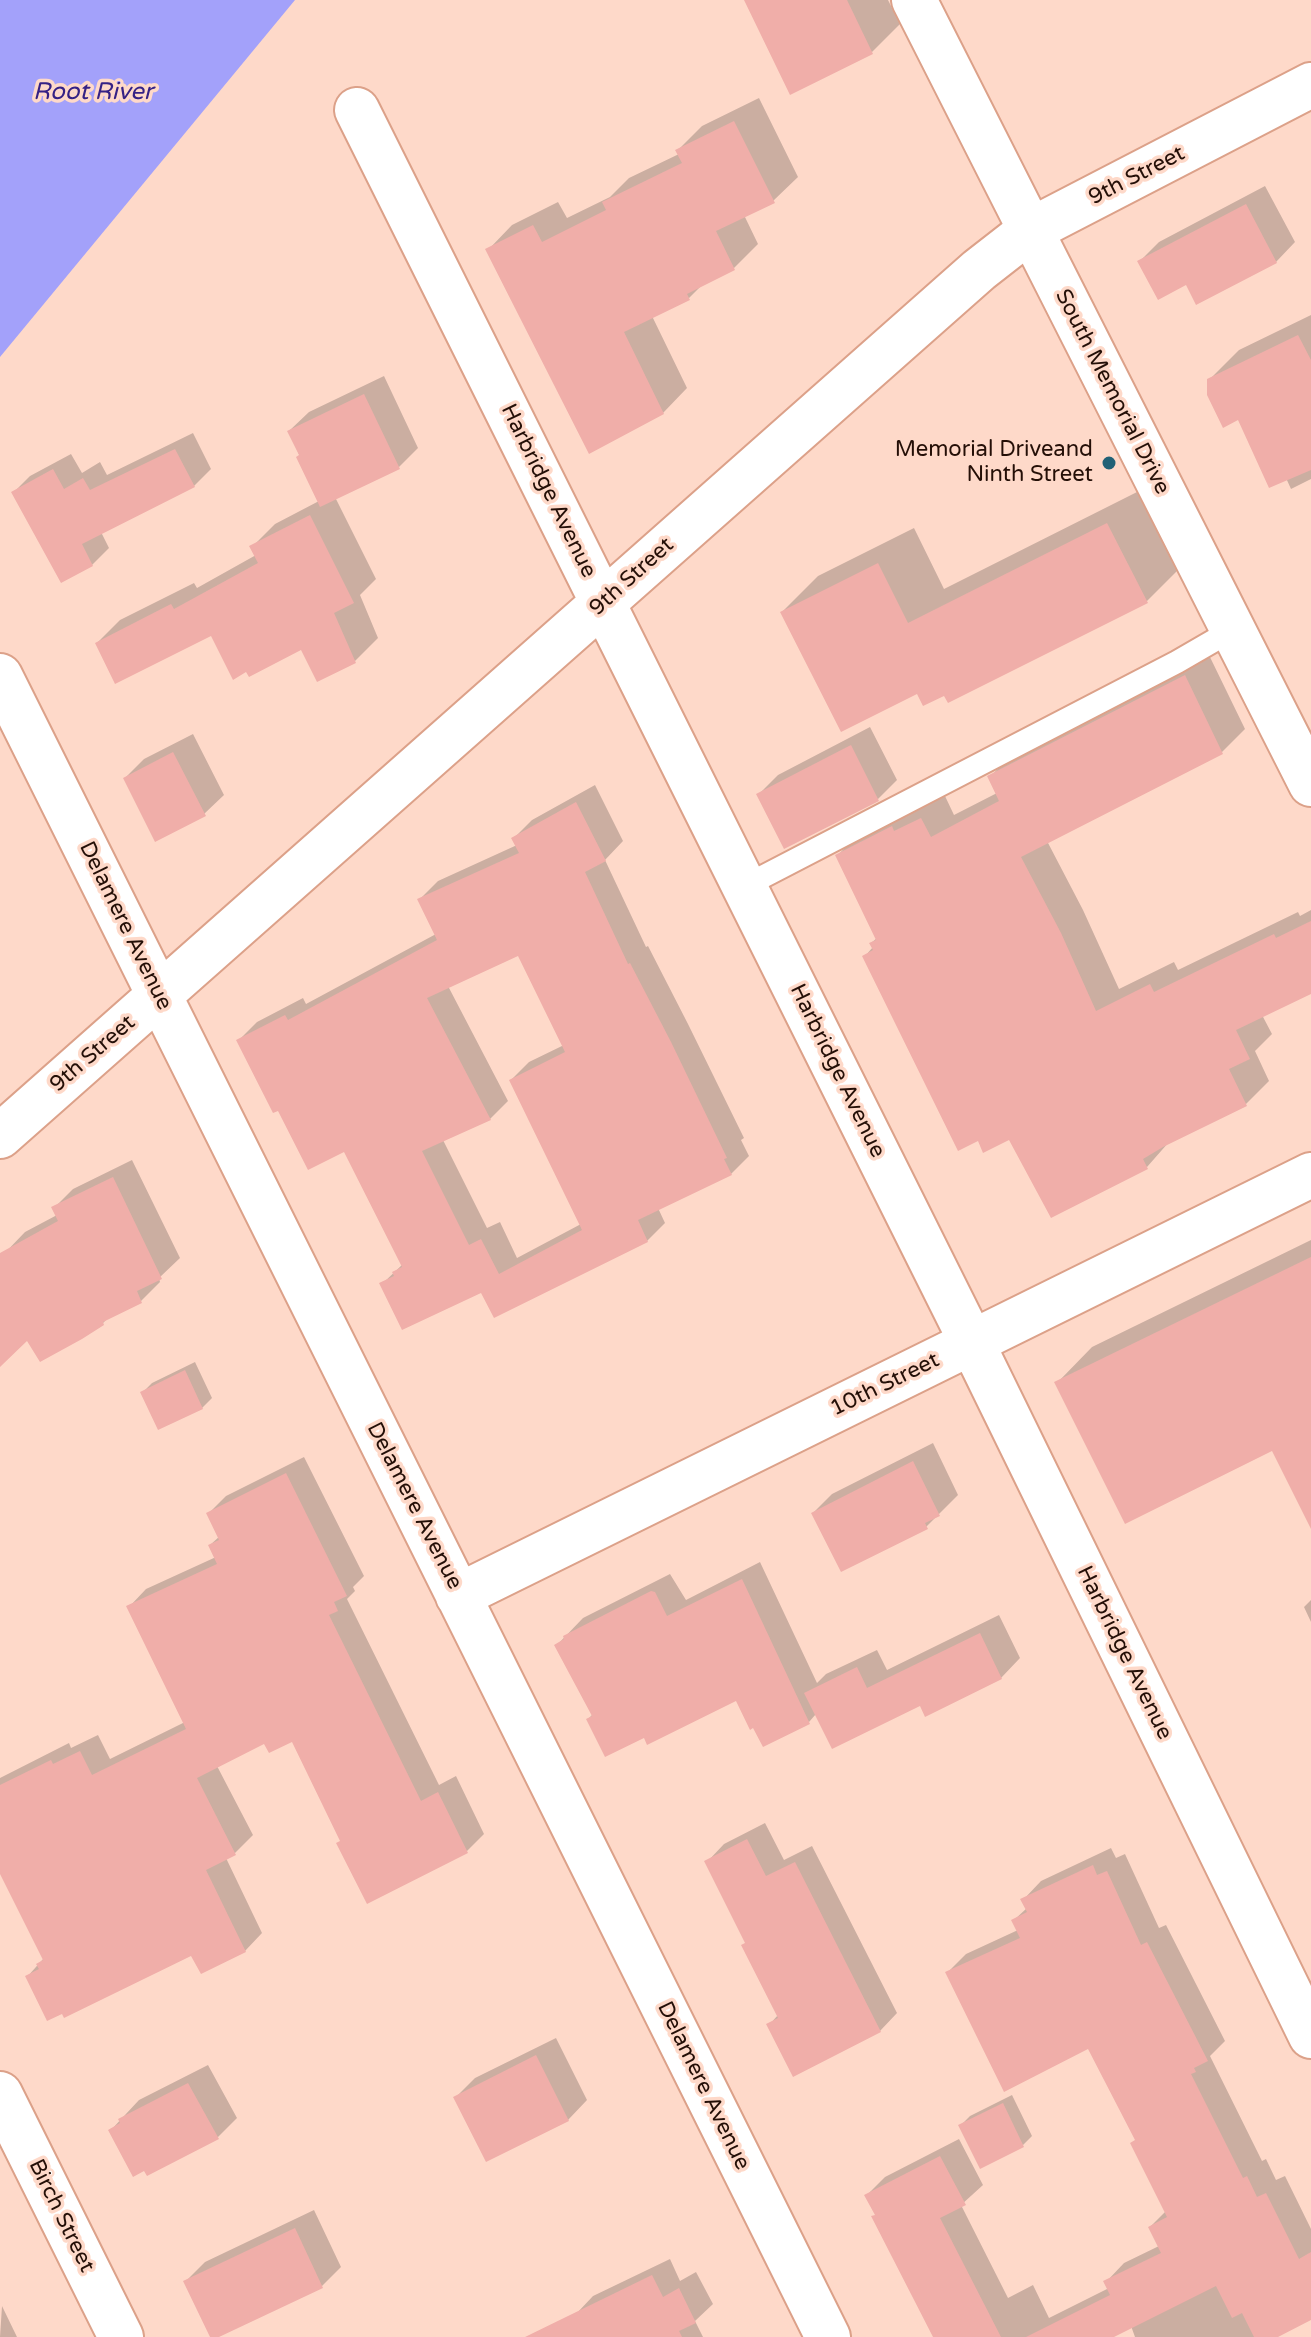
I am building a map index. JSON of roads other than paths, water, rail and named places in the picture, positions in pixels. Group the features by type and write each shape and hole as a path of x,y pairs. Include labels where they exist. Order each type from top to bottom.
{"street":[{"name":"South Memorial Drive","path":"914,0 1311,784"},
{"name":"9th Street","path":"0,1136 979,270 1029,231 1311,85"},
{"name":"Harbridge Avenue","path":"357,110 972,1343 1311,2036"},
{"name":"Delamere Avenue","path":"0,676 828,2337"},
{"name":"10th Street","path":"458,1596 1311,1175"},
{"name":"Birch Street","path":"0,2094 121,2337"}],"lane":[{"path":"745,886 1177,662 1234,629"}],"water":[{"name":"Root River","path":"0,0 295,0 0,357"}],"place":[{"name":"Memorial Driveand Ninth Street","path":"1109,463"}]}
